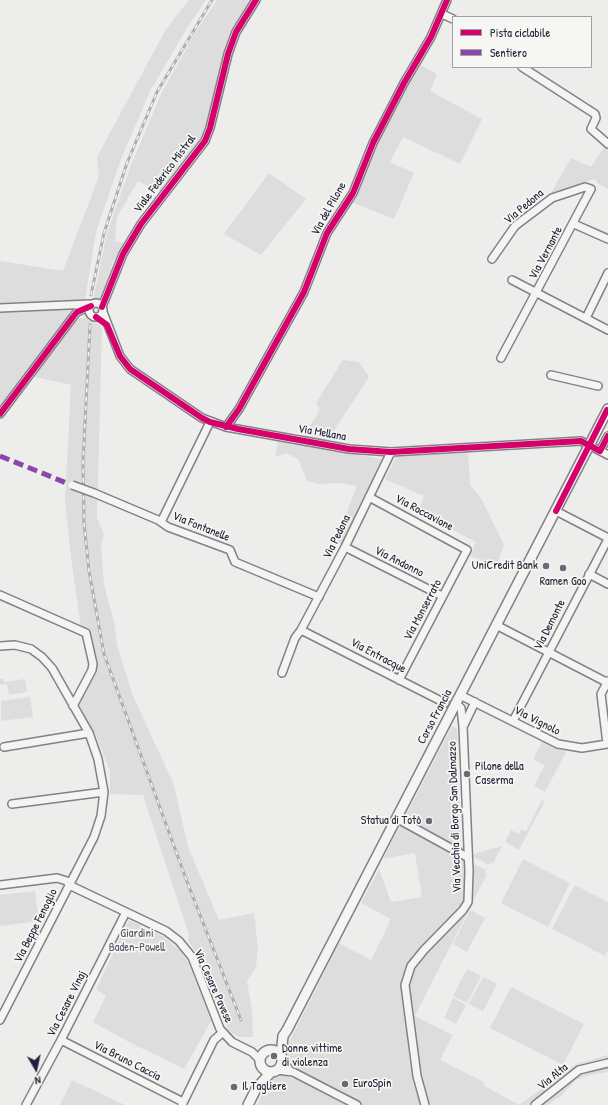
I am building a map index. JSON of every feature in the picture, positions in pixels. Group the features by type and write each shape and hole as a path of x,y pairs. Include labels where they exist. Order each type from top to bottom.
{"main road":[{"name":"Corso Francia","path":"267,1065 271,1049 284,1036 608,410"},
{"name":"Corso Francia","path":"282,1058 284,1036"},
{"path":"248,1105 267,1065 282,1058 277,1051 271,1049"}],"street":[{"name":"Viale Federico Mistral","path":"96,309 108,291 123,254 141,224 205,141 228,54 236,32 256,0"},
{"name":"Via del Pilone","path":"226,426 239,409 304,292 327,233 353,192 373,143 404,83 431,37 447,0"},
{"path":"442,14 452,18"},
{"path":"524,68 595,114 596,118 591,129 608,144"},
{"name":"Via Pedona","path":"492,259 515,226 552,198 585,187 591,189 574,224"},
{"path":"574,224 608,239"},
{"name":"Via Vernante","path":"502,358 574,224"},
{"path":"586,318 608,273"},
{"path":"512,280 608,330"},
{"path":"0,308 96,309"},
{"path":"0,414 78,312 96,309"},
{"name":"Via Mellana","path":"96,309 107,325 120,356 130,369 210,422 349,450 391,452 581,441 590,445"},
{"path":"551,375 598,386"},
{"path":"161,522 210,422"},
{"path":"600,451 608,436"},
{"path":"590,445 608,455"},
{"name":"Via Pedona","path":"282,673 294,638 301,630 319,597 391,452"},
{"name":"Via Fontanelle","path":"70,485 94,493 161,522 168,527 230,550 235,562 319,597"},
{"name":"Via Roccavione","path":"369,497 467,550"},
{"path":"556,510 608,539"},
{"name":"Via Demonte","path":"513,721 608,539"},
{"name":"Via Andonno","path":"345,547 442,596"},
{"name":"Via Monserrato","path":"399,680 467,550"},
{"path":"589,574 608,584"},
{"path":"0,595 86,633 93,664 92,670 74,706"},
{"path":"496,626 608,682 601,694 608,744"},
{"name":"Via Entracque","path":"301,630 444,703"},
{"path":"0,646 6,644 23,646 42,657 52,668 89,733 98,759 104,792 12,804"},
{"name":"Via Vignolo","path":"460,695 558,744 567,747 582,748 608,744"},
{"path":"463,727 475,702"},
{"name":"Via Vecchia di Borgo San Dalmazzo","path":"424,1104 417,1076 406,984 411,966 424,950 463,910 468,902 469,889 463,727 461,708 455,704"},
{"path":"4,747 89,733"},
{"name":"Via Beppe Fenoglio","path":"0,1020 98,827 104,792"},
{"path":"396,818 467,857"},
{"name":"Via Cesare Pavese","path":"0,885 57,878 67,881 69,885 166,931 179,941 192,957 222,1033 232,1042 252,1052 267,1065 290,1071"},
{"name":"Via Cesare Vinaj","path":"26,1105 126,912"},
{"path":"183,1104 214,1040 222,1033"},
{"name":"Via Bruno Caccia","path":"61,1040 183,1104"},
{"path":"282,1058 290,1071 357,1105"},
{"name":"Via Alta","path":"535,1105 579,1070 608,1063"}],"shaded area":[{"path":"189,0 206,0 187,28 150,91 120,162 96,232 85,300 79,300 78,318 87,318 102,326 97,518 104,535 101,544 104,585 114,622 117,645 133,696 174,785 188,847 219,920 254,913 258,948 256,967 247,981 252,1011 253,1037 239,1037 228,1030 204,965 188,940 189,935 143,795 110,794 110,771 96,736 78,703 89,660 81,628 71,558 65,500 71,385 26,375 0,411 0,261 63,271 99,176 97,157 166,29"},
{"path":"217,0 252,0 234,27 223,58 202,139 161,192 138,181 117,217 115,241 124,243 112,264 106,289 99,300 93,301 107,233 131,165 161,94 195,33"},
{"path":"418,64 437,74 430,91 482,119 460,164 403,137 390,162 414,173 394,219 351,202 381,131"},
{"path":"605,146 608,148 608,189 597,183 595,179 551,193 571,158 591,167"},
{"path":"269,173 306,199 261,255 224,234"},
{"path":"343,360 359,362 369,377 327,441 303,437 320,410 316,403"},
{"path":"278,440 382,459 341,545 335,542 357,486 339,483 319,484 307,481 298,459 286,453 275,457"},
{"path":"468,451 470,485 481,498 504,545 496,566 470,556 476,542 418,512 424,496 385,479 397,455"},
{"path":"0,679 3,679 4,682 25,679 27,692 9,695 7,684 0,685"},
{"path":"30,697 33,717 1,721 1,701"},
{"path":"452,726 457,729 461,846 464,848 466,880 464,903 469,910 415,1016 453,1035 440,1060 484,1082 483,1085 519,1105 428,1105 416,1063 410,1015 404,1012 410,1066 416,1091 422,1105 257,1105 269,1079 284,1075 299,1081 303,1073 296,1069 288,1060 286,1048 339,943 371,960 391,919 361,903 379,869 391,902 422,897 415,853 383,859"},
{"path":"542,742 566,752 545,792 534,786 545,765 533,759"},
{"path":"542,800 545,801 519,850 505,842 511,830 519,834 521,829 526,831"},
{"path":"502,846 493,864 491,862 489,865 470,855"},
{"path":"523,859 570,883 548,927 501,903"},
{"path":"470,862 486,870 485,873 487,874 469,909 471,897"},
{"path":"575,885 608,902 608,951 605,956 552,929"},
{"path":"35,891 39,921 0,926 0,895"},
{"path":"470,910 485,918 467,952 453,944"},
{"path":"129,920 161,935 180,950 189,964 211,1021 184,1069 129,1042 93,1022 106,996 96,989"},
{"path":"467,969 481,976 467,1003 453,996"},
{"path":"483,977 497,984 483,1011 469,1004"},
{"path":"511,987 584,1024 563,1065 490,1028"},
{"path":"453,998 466,1005 456,1024 444,1018"},
{"path":"608,1055 608,1072 590,1075 576,1080 562,1095 548,1105 519,1105 576,1064"},
{"path":"72,1080 125,1105 60,1105"}],"railway":[{"path":"91,295 104,233 127,163 157,92 212,0"},
{"path":"90,325 83,462 84,523 89,571 104,654 186,879 241,1020"}],"marked path":[{"path":"0,456 69,484"}],"cycle path":[{"path":"102,307 123,254 141,224 205,141 210,128 228,54 236,32 256,0"},
{"path":"226,427 239,409 304,292 327,233 353,193 373,143 404,83 431,37 447,0"},
{"path":"0,414 77,312 91,306"},
{"path":"96,317 107,325 120,356 130,369 202,418 210,422 238,429 349,449 391,452 581,441 600,451 608,436"},
{"path":"556,511 607,410"}],"place":[{"name":"UniCredit Bank","path":"546,566"},
{"name":"Ramen Goo","path":"563,568"},
{"name":"Pilone della Caserma","path":"467,774"},
{"name":"Statua di Totò","path":"429,821"},
{"name":"Donne vittime di violenza","path":"274,1056"},
{"name":"EuroSpin","path":"345,1084"},
{"name":"Il Tagliere","path":"234,1087"}],"park label":[{"name":"Giardini Baden-Powell","path":"137,941"}]}
